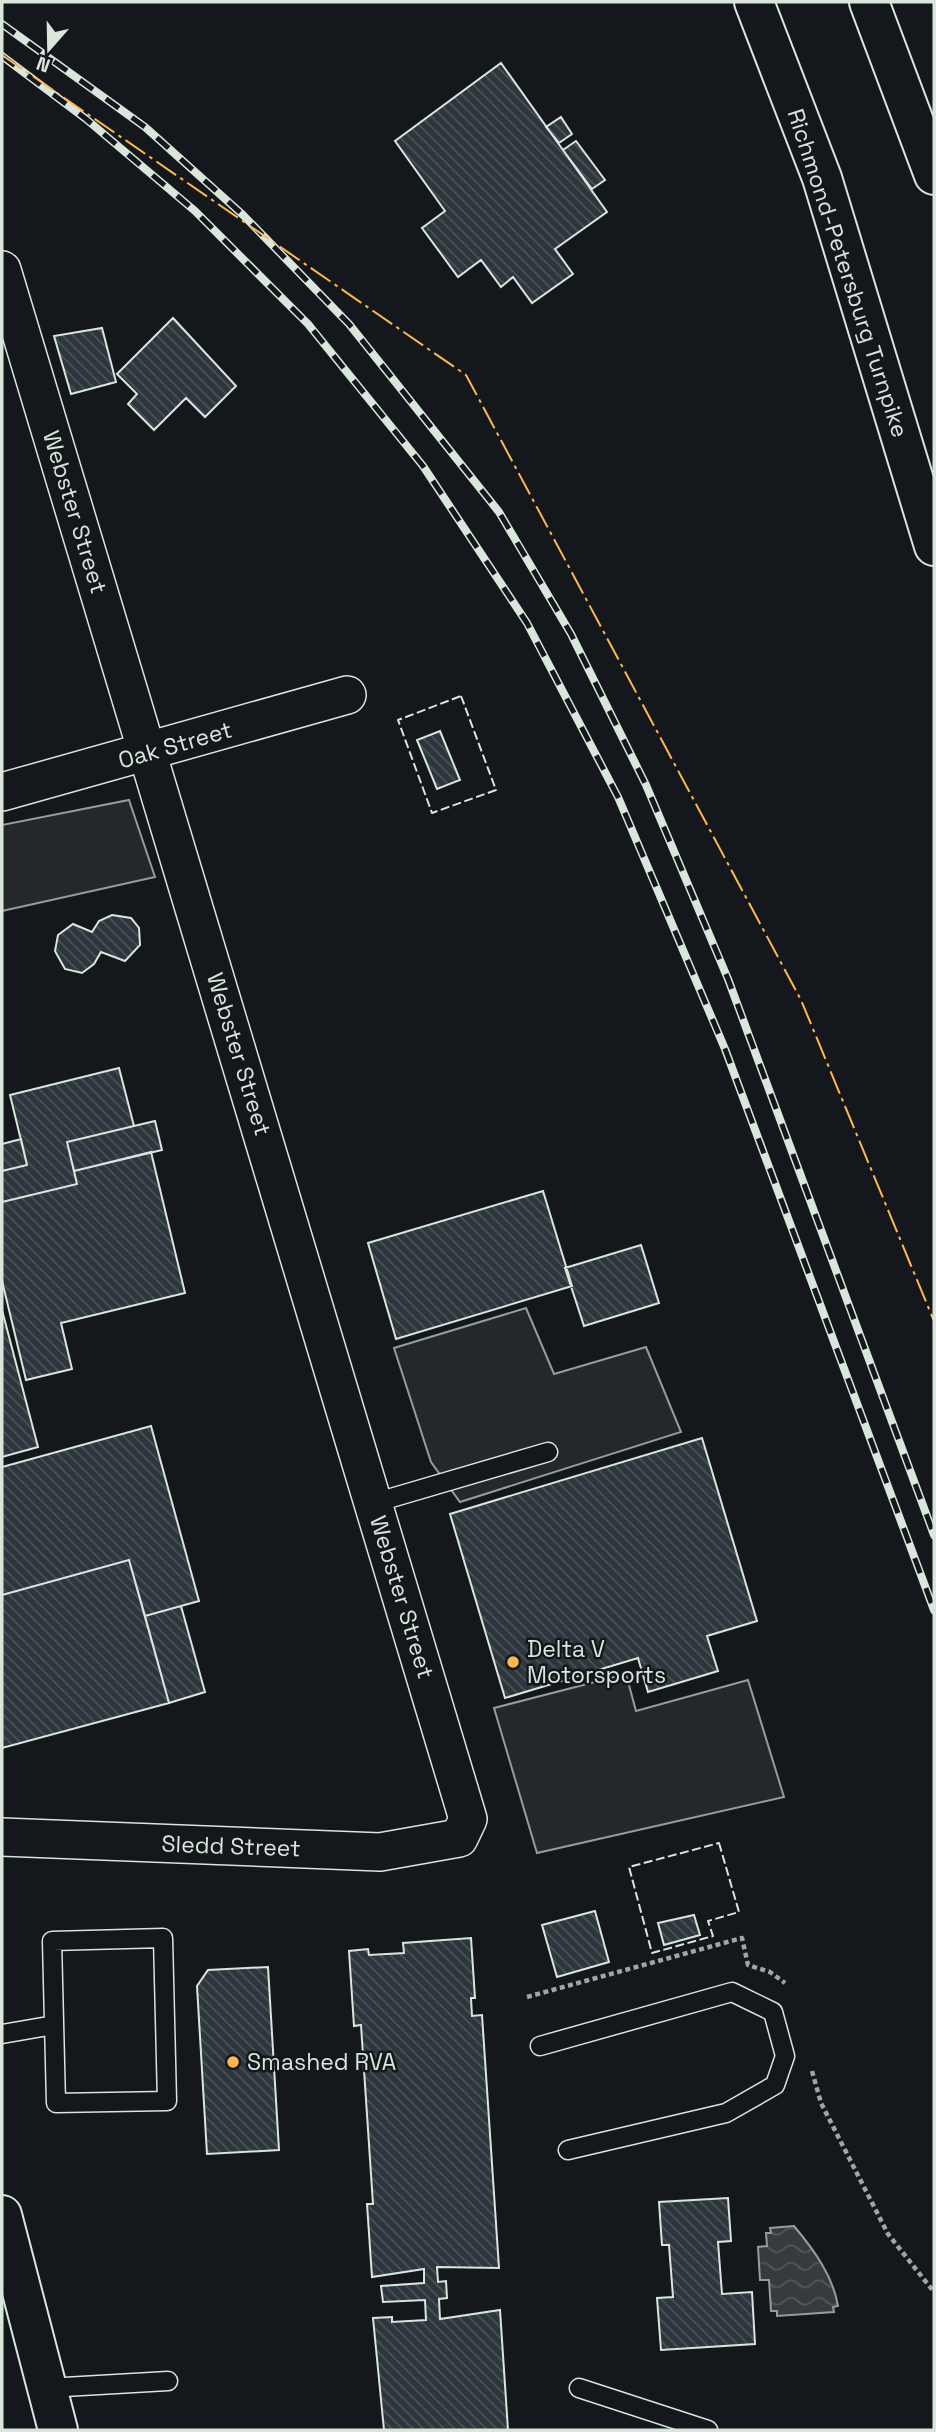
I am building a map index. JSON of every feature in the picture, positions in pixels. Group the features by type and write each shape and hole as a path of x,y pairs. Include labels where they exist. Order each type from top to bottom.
{"main road":[{"name":"Richmond-Petersburg Turnpike","path":"754,2 822,177 934,546"},
{"path":"869,2 934,175"},
{"path":"2,2215 58,2430"}],"street":[{"name":"Webster Street","path":"2,270 468,1819 459,1838"},
{"name":"Oak Street","path":"2,792 149,753 347,695"},
{"name":"Sledd Street","path":"2,1837 380,1852 459,1838"}],"lane":[{"path":"374,1503 548,1452"},
{"path":"163,1938 167,2101 56,2103 54,2025 52,1941 163,1938"},
{"path":"540,2046 732,1992 773,2012 785,2056 775,2085 726,2113 568,2150"},
{"path":"2,2034 54,2025"},
{"path":"47,2388 168,2381"},
{"path":"579,2388 708,2430"}],"shaded area":[{"path":"129,800 155,877 2,911 2,825"},
{"path":"526,1308 554,1374 646,1347 681,1432 460,1502 431,1462 394,1348"},
{"path":"626,1674 636,1711 748,1680 784,1797 537,1853 494,1708"}],"water":[{"path":"794,2226 815,2254 832,2284 838,2306 833,2307 834,2312 777,2316 777,2311 771,2311 769,2280 760,2280 758,2247 767,2246 766,2233 771,2233 770,2228"}],"building":[{"path":"501,63 607,212 555,249 573,274 532,303 513,277 501,287 481,260 458,277 422,228 445,211 395,141"},
{"path":"561,117 572,134 559,143 546,127"},
{"path":"576,141 605,180 592,189 563,150"},
{"path":"173,318 236,386 205,417 186,398 154,430 128,404 137,394 117,374"},
{"path":"102,328 116,382 71,394 54,336"},
{"path":"440,731 460,780 437,789 417,740"},
{"path":"112,915 131,918 139,928 140,945 125,961 101,952 94,964 82,973 65,969 55,951 58,935 73,924 92,932 99,921"},
{"path":"119,1068 134,1126 67,1142 77,1184 2,1202 2,1171 27,1165 10,1095"},
{"path":"155,1121 162,1150 74,1171 67,1142"},
{"path":"21,1139 27,1165 2,1171 2,1144"},
{"path":"151,1152 185,1293 61,1323 72,1369 26,1380 2,1281 2,1202 77,1184 74,1171"},
{"path":"543,1191 572,1286 396,1339 368,1243"},
{"path":"641,1245 659,1303 584,1326 565,1268"},
{"path":"2,1310 38,1447 2,1457"},
{"path":"151,1426 199,1601 145,1616 129,1560 2,1595 2,1467"},
{"path":"702,1438 757,1621 707,1636 718,1671 648,1692 638,1658 505,1698 450,1514"},
{"path":"129,1560 169,1703 2,1748 2,1595"},
{"path":"181,1606 205,1692 169,1703 145,1616"},
{"path":"595,1911 609,1962 557,1977 542,1925"},
{"path":"694,1915 700,1935 664,1945 658,1923"},
{"path":"471,1938 475,1998 471,1998 472,2016 482,2015 499,2268 437,2267 438,2282 446,2281 447,2298 439,2299 440,2319 500,2310 508,2430 384,2430 373,2318 392,2317 392,2322 426,2320 425,2300 383,2302 381,2286 424,2283 424,2269 372,2277 367,2204 373,2204 361,2025 354,2026 349,1951 368,1949 369,1955 404,1953 403,1943"},
{"path":"268,1967 279,2150 207,2154 197,1986 208,1970"},
{"path":"728,2198 731,2241 718,2242 722,2294 752,2292 755,2344 661,2350 657,2298 673,2297 669,2245 662,2245 659,2202"}],"railway":[{"path":"2,24 145,127 243,215 349,324 499,512 571,634 646,785 728,979 934,1535"},
{"path":"2,56 86,119 195,211 308,324 423,466 527,623 618,797 725,1049 934,1610"}],"fence":[{"path":"461,696 496,790 432,813 398,720 461,696"},
{"path":"719,1843 739,1912 708,1921 713,1936 652,1953 629,1867 719,1843"}],"power":[{"path":"2,55 466,375 801,1000 934,1321"}],"place":[{"name":"Delta V Motorsports","path":"513,1662"},
{"name":"Smashed RVA","path":"233,2062"}]}
